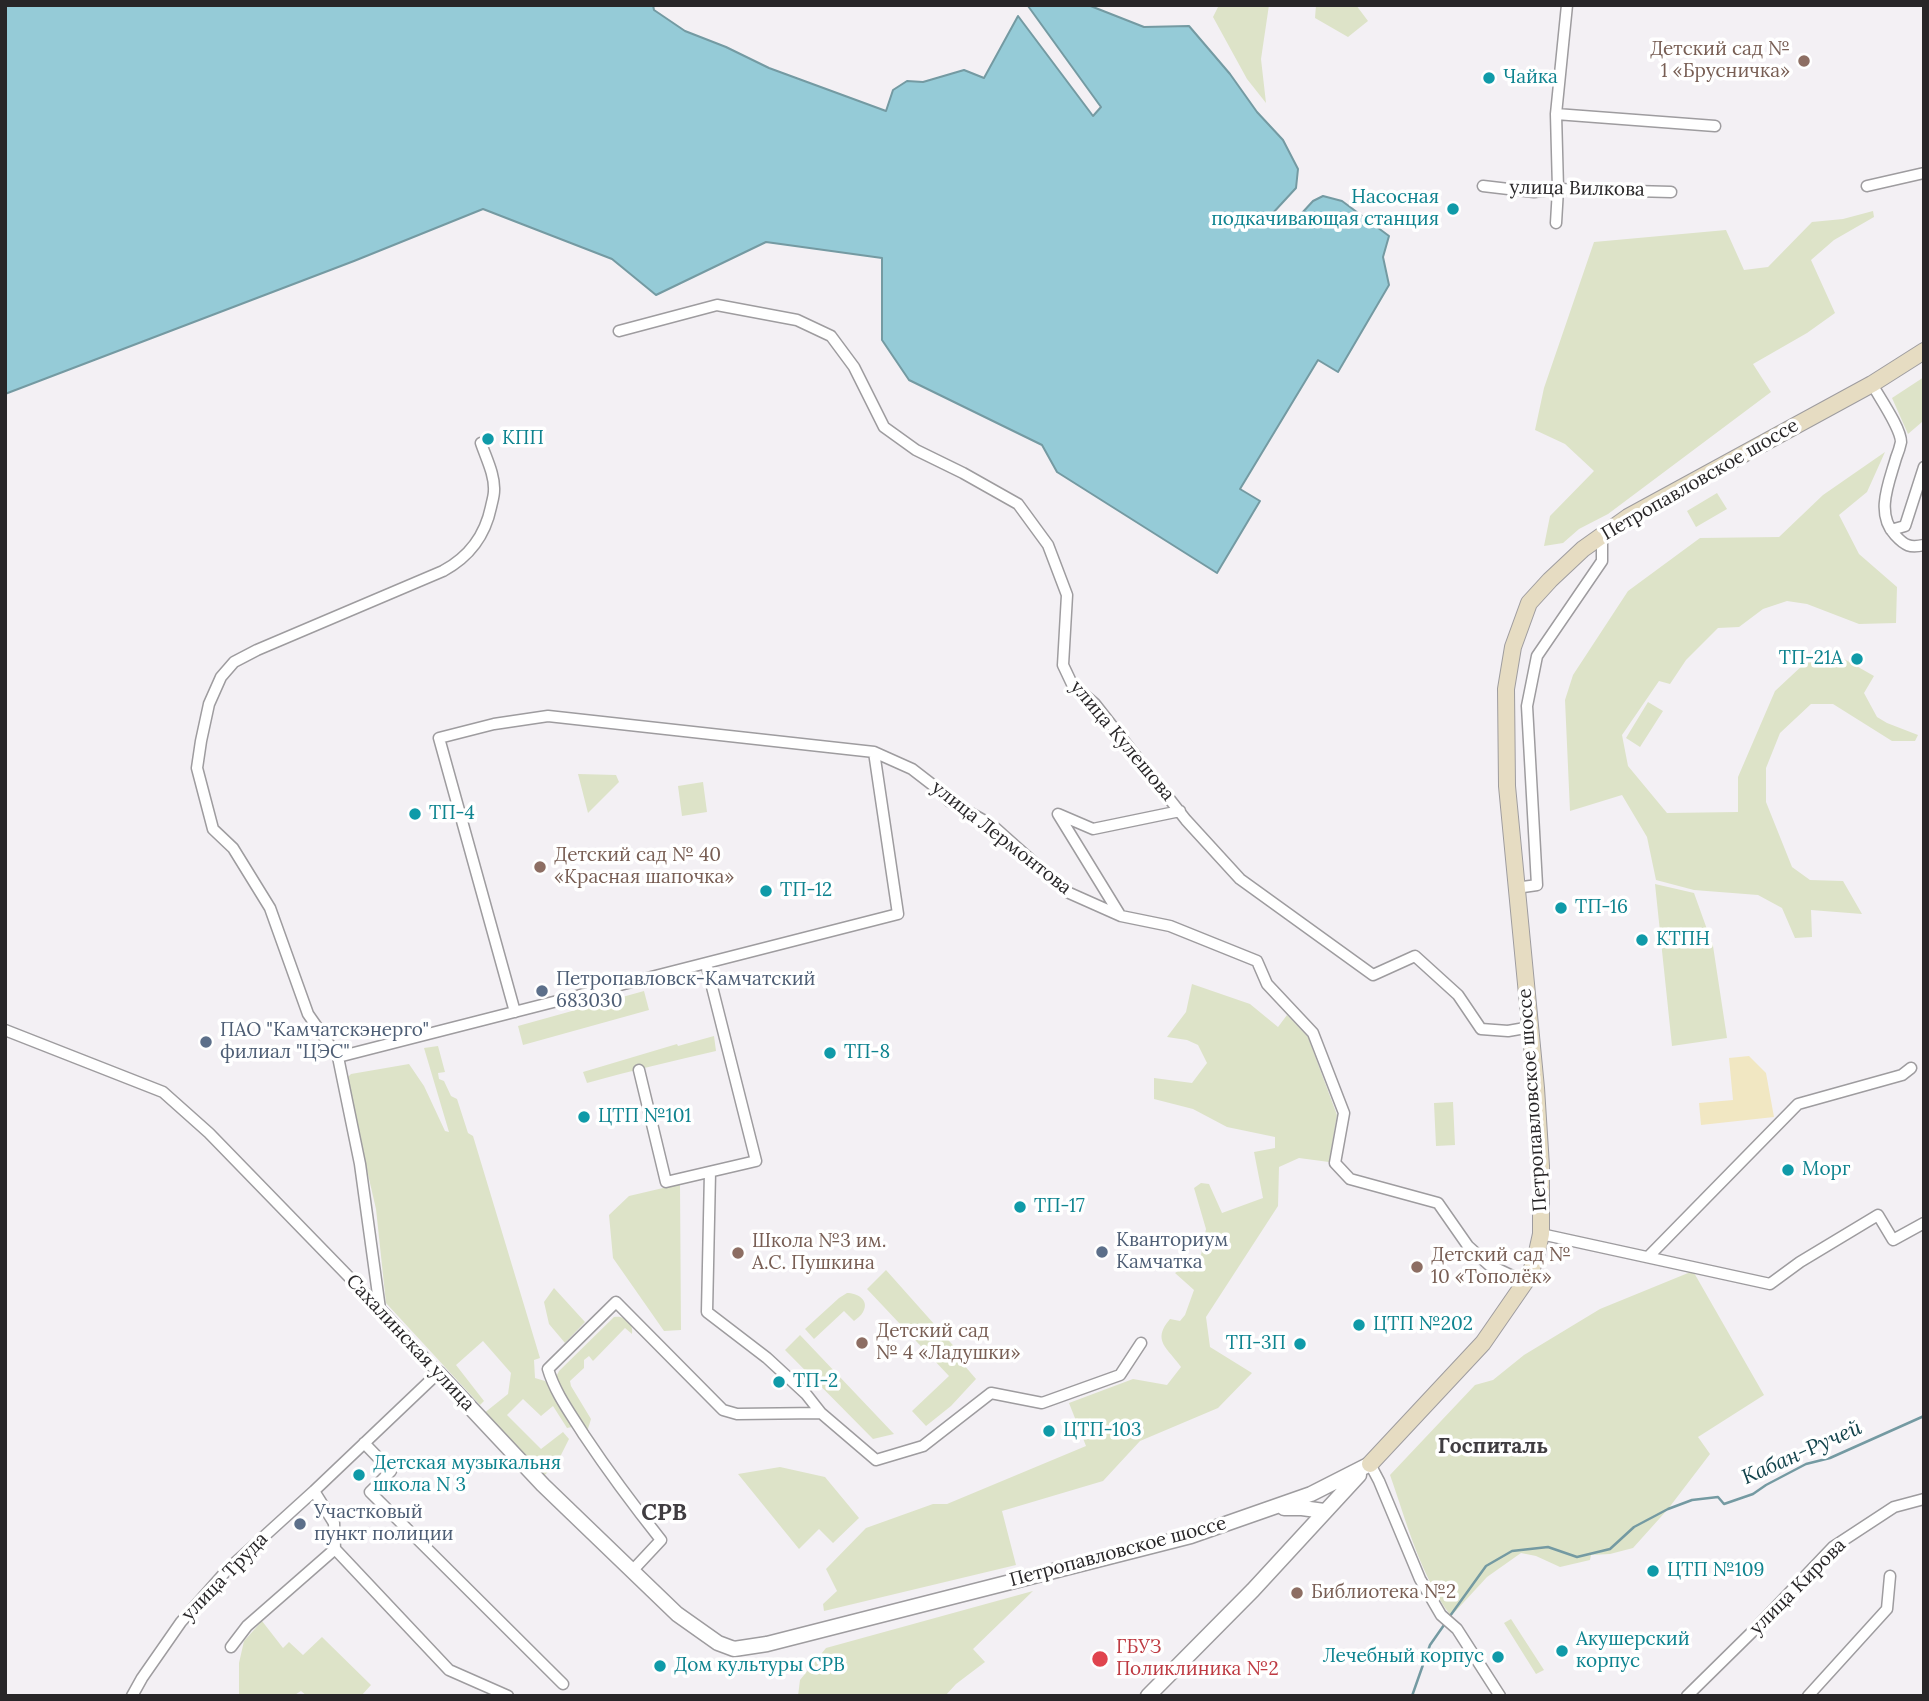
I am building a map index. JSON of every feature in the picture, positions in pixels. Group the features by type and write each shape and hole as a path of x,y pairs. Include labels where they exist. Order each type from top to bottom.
{"main road":[{"name":"Петропавловское шоссе","path":"1370,1464 1483,1343 1530,1275 1541,1234 1541,1166 1531,1027 1507,786 1506,689 1513,647 1529,603 1575,556 1628,517 1871,384 1924,351"}],"street":[{"path":"1556,223 1556,114 1567,5"},
{"path":"1556,114 1715,126"},
{"path":"1867,186 1924,173"},
{"name":"улица Вилкова","path":"1483,186 1534,192 1558,189 1671,192"},
{"name":"улица Кулешова","path":"619,331 717,305 797,320 831,336 854,367 884,427 916,450 1018,504 1048,545 1067,595 1063,665 1072,684 1095,704 1180,811 1240,879 1373,975 1415,956 1458,995 1481,1029 1508,1031 1531,1027"},
{"path":"1871,384 1897,428 1901,441 1885,503 1886,522 1905,544 1913,547 1924,545"},
{"path":"380,1309 360,1164 338,1057 308,1014 270,908 233,848 213,829 197,768 209,704 221,677 234,662 443,571 459,562 478,542 489,516 495,491 481,443"},
{"path":"1891,530 1905,526 1924,467"},
{"path":"1516,888 1537,885 1528,706 1537,656 1602,561 1602,535"},
{"name":"улица Лермонтова","path":"515,1012 439,738 494,724 548,716 874,752 912,769 949,801 992,825 1067,892 1121,916 1170,926 1257,961 1267,984 1313,1033 1344,1112 1335,1163 1350,1179 1438,1203 1468,1246 1489,1265 1525,1282"},
{"path":"338,1057 898,915 874,752"},
{"path":"1121,916 1058,814 1093,829 1180,811"},
{"path":"639,1070 666,1182 756,1161 706,964"},
{"name":"Сахалинская улица","path":"5,1030 163,1092 209,1133 380,1309 543,1485 677,1614 718,1643 734,1649 807,1634"},
{"path":"1648,1257 1798,1104 1902,1075 1911,1068"},
{"path":"709,1172 707,1312 767,1358 806,1394 821,1413 876,1460 923,1446 991,1393 1042,1403 1120,1374 1141,1343"},
{"path":"1541,1234 1770,1284 1800,1262 1878,1215 1893,1240 1924,1223"},
{"path":"632,1571 661,1540 582,1432 552,1382 548,1369 616,1302 723,1410 737,1414 821,1413"},
{"name":"улица Труда","path":"132,1696 181,1622 227,1570 438,1373"},
{"path":"364,1443 391,1471 370,1492 562,1684"},
{"path":"1148,1696 1253,1590 1370,1464 1419,1579 1441,1615 1457,1629 1500,1696"},
{"name":"Петропавловское шоссе","path":"807,1634 1191,1536 1311,1494 1370,1464"},
{"path":"314,1491 334,1523 335,1549 449,1671 508,1696"},
{"path":"1311,1494 1319,1494 1328,1507"},
{"name":"улица Кирова","path":"1687,1696 1833,1547 1894,1507 1924,1499"},
{"path":"1270,1508 1328,1507"},
{"path":"1287,1508 1300,1518 1305,1533"},
{"path":"231,1647 247,1626 335,1549"},
{"path":"1808,1696 1887,1609 1890,1576"}],"green space":[{"path":"1219,5 1269,5 1261,59 1266,103 1247,79 1213,17"},
{"path":"1316,5 1356,5 1368,21 1348,37 1315,18"},
{"path":"1873,211 1874,217 1834,240 1811,260 1835,313 1807,333 1753,364 1771,392 1608,514 1579,529 1563,543 1544,546 1550,516 1594,471 1565,444 1535,430 1544,388 1594,242 1726,230 1744,270 1768,267 1812,222 1843,219"},
{"path":"1924,377 1922,422 1908,434 1892,398"},
{"path":"1885,452 1867,492 1839,515 1859,554 1897,587 1896,623 1859,624 1807,604 1787,601 1763,609 1739,627 1718,628 1686,660 1670,684 1659,681 1622,735 1628,766 1667,813 1738,812 1738,777 1775,691 1805,663 1844,659 1874,676 1864,693 1877,717 1918,735 1915,741 1892,741 1833,704 1811,704 1780,733 1766,768 1766,802 1792,867 1810,880 1843,881 1862,914 1811,910 1812,937 1795,938 1782,908 1758,895 1694,890 1656,880 1647,837 1622,795 1570,811 1565,700 1573,675 1628,591 1700,538 1779,537 1823,495"},
{"path":"1717,493 1727,509 1696,527 1687,511"},
{"path":"1648,702 1663,711 1640,747 1626,738"},
{"path":"578,774 616,775 619,782 588,813"},
{"path":"703,782 707,812 682,816 678,786"},
{"path":"1655,884 1694,893 1713,946 1727,1038 1672,1046"},
{"path":"1192,984 1250,1004 1278,1027 1287,1015 1308,1037 1337,1115 1329,1162 1299,1158 1279,1167 1278,1206 1206,1317 1210,1347 1252,1373 1218,1408 1140,1441 1103,1481 1002,1511 1016,1565 824,1611 823,1604 837,1591 826,1569 866,1528 933,1504 947,1504 1086,1446 1069,1403 1133,1379 1167,1385 1181,1367 1163,1344 1162,1333 1170,1319 1180,1321 1185,1315 1194,1290 1175,1273 1201,1255 1206,1229 1194,1188 1201,1183 1209,1184 1222,1213 1263,1198 1254,1152 1275,1148 1275,1137 1227,1127 1193,1109 1154,1099 1154,1078 1192,1083 1207,1063 1198,1045 1167,1037 1186,1012"},
{"path":"644,991 649,1010 523,1045 518,1026"},
{"path":"714,1036 716,1051 587,1083 583,1072 677,1044 678,1046"},
{"path":"438,1046 445,1072 438,1073 439,1079 444,1081 451,1096 457,1099 468,1133 473,1136 540,1358 534,1360 535,1378 545,1381 573,1423 572,1427 567,1428 553,1406 541,1416 523,1399 507,1415 541,1449 563,1432 569,1439 558,1461 544,1476 483,1414 508,1394 511,1373 483,1341 456,1365 484,1401 480,1405 386,1303 376,1209 346,1079 351,1074 409,1064 424,1086 445,1131 449,1132 424,1048"},
{"path":"1453,1102 1455,1145 1436,1146 1434,1103"},
{"path":"680,1184 681,1330 664,1331 613,1258 609,1215 629,1196"},
{"path":"886,1270 967,1361 964,1365 976,1379 951,1406 926,1426 912,1411 949,1376 867,1289"},
{"path":"1693,1271 1764,1395 1698,1437 1710,1454 1668,1509 1633,1548 1610,1554 1591,1555 1590,1560 1560,1567 1536,1556 1521,1553 1487,1577 1451,1616 1423,1566 1390,1475 1475,1385 1493,1380 1524,1355 1600,1309"},
{"path":"554,1288 585,1322 565,1343 549,1324 544,1302"},
{"path":"847,1293 855,1294 864,1301 865,1308 862,1313 854,1321 844,1311 814,1339 805,1329"},
{"path":"614,1317 628,1321 632,1334 625,1328 593,1361 589,1356 584,1360 584,1368 570,1381 591,1419 587,1432 558,1385 556,1377"},
{"path":"800,1335 894,1434 873,1439 785,1350"},
{"path":"780,1467 825,1477 859,1518 833,1543 819,1529 799,1549 738,1474"},
{"path":"1033,1591 973,1649 985,1662 945,1696 798,1696 800,1680 826,1648"},
{"path":"1511,1619 1544,1670 1536,1674 1504,1623"},
{"path":"262,1621 283,1648 289,1642 303,1655 322,1637 371,1685 361,1696 307,1696 301,1691 293,1696 239,1696 239,1663 244,1641"}],"sand":[{"path":"1749,1056 1766,1073 1774,1117 1701,1125 1699,1103 1733,1100 1729,1058"}],"water":[{"path":"5,5 653,5 654,10 685,31 769,68 886,111 893,90 907,81 923,82 964,70 984,78 1018,16 1093,116 1101,107 1028,6 1088,5 1144,27 1189,26 1230,74 1257,112 1283,140 1298,169 1296,188 1272,214 1290,226 1313,201 1323,196 1342,201 1389,236 1383,257 1389,285 1338,372 1318,360 1240,489 1260,501 1217,573 1057,472 1042,445 909,380 882,340 882,258 766,242 656,295 612,259 483,209 5,394"}],"waterway":[{"name":"Кабан-Ручей","path":"1450,1616 1486,1566 1512,1551 1548,1547 1577,1557 1610,1549 1634,1527 1668,1509 1692,1500 1718,1497 1724,1504 1753,1494 1806,1464 1830,1458 1924,1416"},
{"name":"Кабан-Ручей","path":"1412,1696 1430,1645 1444,1625"}],"place":[{"name":"Детский сад № 1 «Брусничка»","path":"1804,61"},
{"name":"Чайка","path":"1489,78"},
{"name":"Насосная подкачивающая станция","path":"1453,209"},
{"name":"КПП","path":"488,439"},
{"name":"ТП-21А","path":"1857,659"},
{"name":"ТП-4","path":"415,814"},
{"name":"Детский сад № 40 «Красная шапочка»","path":"540,867"},
{"name":"ТП-12","path":"766,891"},
{"name":"ТП-16","path":"1561,908"},
{"name":"КТПН","path":"1642,940"},
{"name":"Петропавловск-Камчатский 683030","path":"542,991"},
{"name":"ПАО \"Камчатскэнерго\" филиал \"ЦЭС\"","path":"206,1042"},
{"name":"ТП-8","path":"830,1053"},
{"name":"ЦТП №101","path":"584,1117"},
{"name":"Морг","path":"1788,1170"},
{"name":"ТП-17","path":"1020,1207"},
{"name":"Кванториум Камчатка","path":"1102,1252"},
{"name":"Школа №3 им. А.С. Пушкина","path":"738,1253"},
{"name":"Детский сад № 10 «Тополёк»","path":"1417,1267"},
{"name":"ЦТП №202","path":"1359,1325"},
{"name":"Детский сад № 4 «Ладушки»","path":"862,1343"},
{"name":"ТП-3П","path":"1300,1344"},
{"name":"ТП-2","path":"779,1382"},
{"name":"ЦТП-103","path":"1049,1431"},
{"name":"Детская музыкальня школа N 3","path":"359,1475"},
{"name":"Участковый пункт полиции","path":"300,1524"},
{"name":"ЦТП №109","path":"1653,1571"},
{"name":"Библиотека №2","path":"1297,1593"},
{"name":"Акушерский корпус","path":"1562,1651"},
{"name":"Лечебный корпус","path":"1498,1657"},
{"name":"ГБУЗ Поликлиника №2","path":"1100,1659"},
{"name":"Дом культуры СРВ","path":"660,1666"}],"district":[{"name":"Госпиталь","path":"1493,1447"},
{"name":"СРВ","path":"664,1513"}]}
